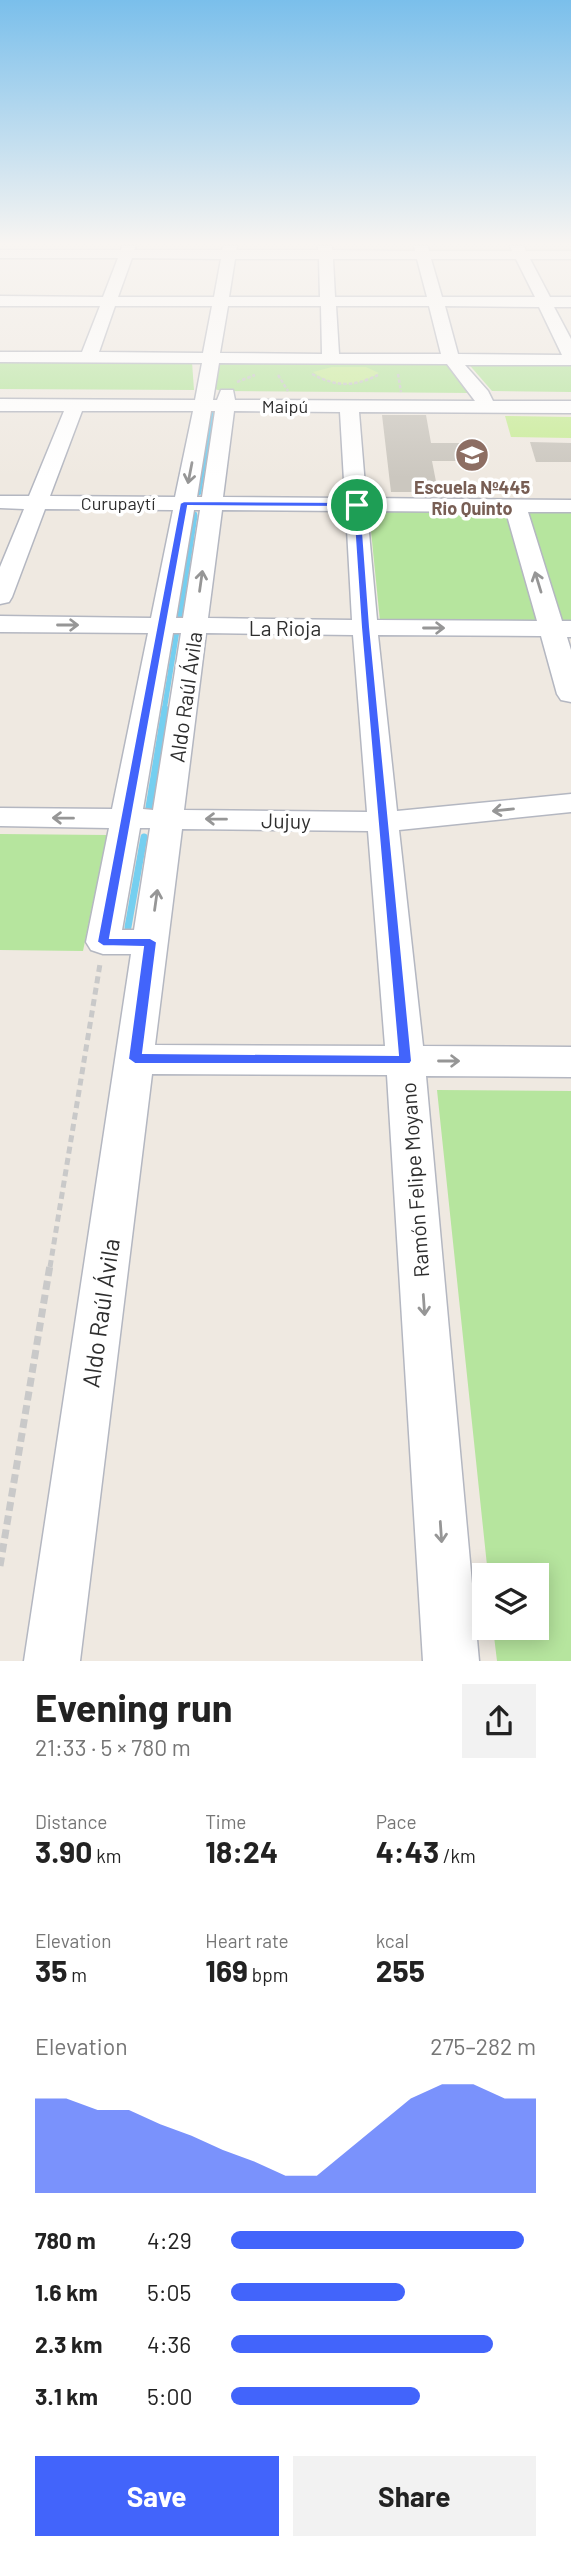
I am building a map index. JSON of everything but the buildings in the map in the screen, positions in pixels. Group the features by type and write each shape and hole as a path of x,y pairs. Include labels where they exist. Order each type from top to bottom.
{"street":[{"path":"89,357 101,324"},
{"name":"Aldo Raúl Ávila","path":"52,1661 211,503 215,400 209,358 216,324"},
{"path":"329,324 331,358"},
{"path":"440,324 451,359 484,401"},
{"path":"0,357 571,358 554,324"},
{"name":"Maipú","path":"0,393 349,407 571,396"},
{"name":"Aldo Raúl Ávila","path":"103,942 184,503 215,400"},
{"name":"Maipú","path":"0,405 75,406 215,400 484,401 571,407"},
{"path":"0,597 75,406"},
{"name":"Ramón Felipe Moyano","path":"349,407 365,627 405,1061 451,1661"},
{"name":"Curupaytí","path":"0,502 571,506"},
{"path":"515,506 561,629 571,694"},
{"name":"La Rioja","path":"0,624 561,629"},
{"name":"Jujuy","path":"0,817 382,822 571,803"},
{"path":"103,942 149,954"},
{"path":"135,1059 571,1062"}],"path":[{"path":"0,1566 103,942"}],"green space":[{"path":"0,361 192,362 194,390 0,389"},
{"path":"213,361 446,362 472,393 222,391 214,389"},
{"path":"466,361 571,362 571,392 492,391"},
{"path":"332,367 366,367 379,373 362,381 346,384 330,381 313,372"},
{"path":"505,416 571,417 571,438 511,437"},
{"path":"369,511 571,511 571,621 380,621"},
{"path":"0,834 107,835 83,951 0,950"},
{"path":"437,1090 571,1091 571,1661 497,1661 494,1640 549,1640 549,1563 487,1563"}],"waterway":[{"path":"199,493 212,414"},
{"path":"194,518 195,514"},
{"path":"180,616 195,516"},
{"path":"164,711 177,631"},
{"path":"149,807 165,709"},
{"path":"128,927 144,837"}],"place":[{"name":"Escuela Nº445 Rio Quinto","path":"472,455"}],"route":[{"path":"184,503 357,505 365,627 405,1061 135,1059 150,942 103,942 184,503"}]}
